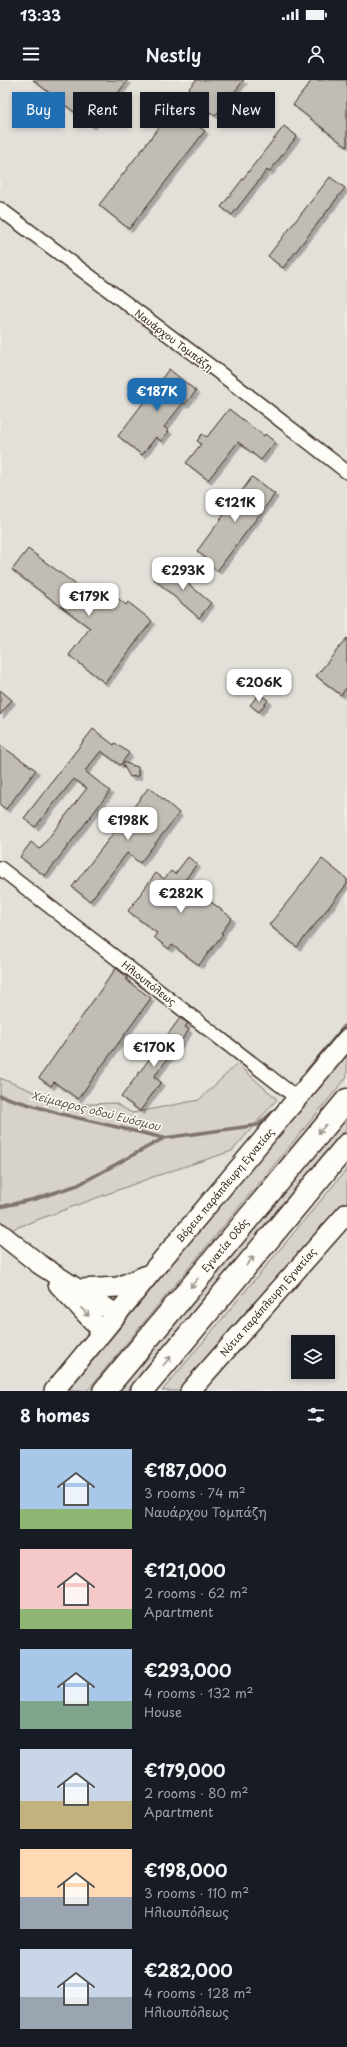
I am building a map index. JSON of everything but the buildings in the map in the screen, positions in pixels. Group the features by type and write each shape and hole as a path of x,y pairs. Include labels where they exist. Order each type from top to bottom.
{"highway":[{"name":"Εγνατία Οδός","path":"104,1391 347,1100"},
{"path":"142,1391 347,1145"}],"street":[{"name":"Ναυάρχου Τομπάζη","path":"0,209 347,472"},
{"name":"Ηλιουπόλεως","path":"0,868 297,1098"},
{"name":"Βόρεια παράπλευρη Εγνατίας","path":"54,1391 116,1314 347,1039"},
{"name":"Νότια παράπλευρη Εγνατίας","path":"190,1391 347,1213"},
{"path":"0,1233 39,1264 80,1289 116,1314"},
{"path":"39,1264 102,1331"},
{"path":"80,1289 118,1287 150,1274"}],"shaded area":[{"path":"0,80 347,80 347,1391 0,1391"},
{"path":"347,1051 347,1077 87,1391 68,1391"},
{"path":"237,1064 277,1099 232,1151 153,1177 10,1230 0,1231 0,1078 67,1105 115,1103 132,1113 199,1100"},
{"path":"347,1118 347,1128 127,1391 119,1391"},
{"path":"347,1169 347,1202 191,1391 162,1391"}],"waterway":[{"path":"306,1072 347,1023"},
{"name":"Χείμαρρος οδού Ευόσμου","path":"0,1096 61,1114 164,1138 258,1125 278,1107"},
{"path":"0,1207 35,1199 78,1185 164,1138"}]}
